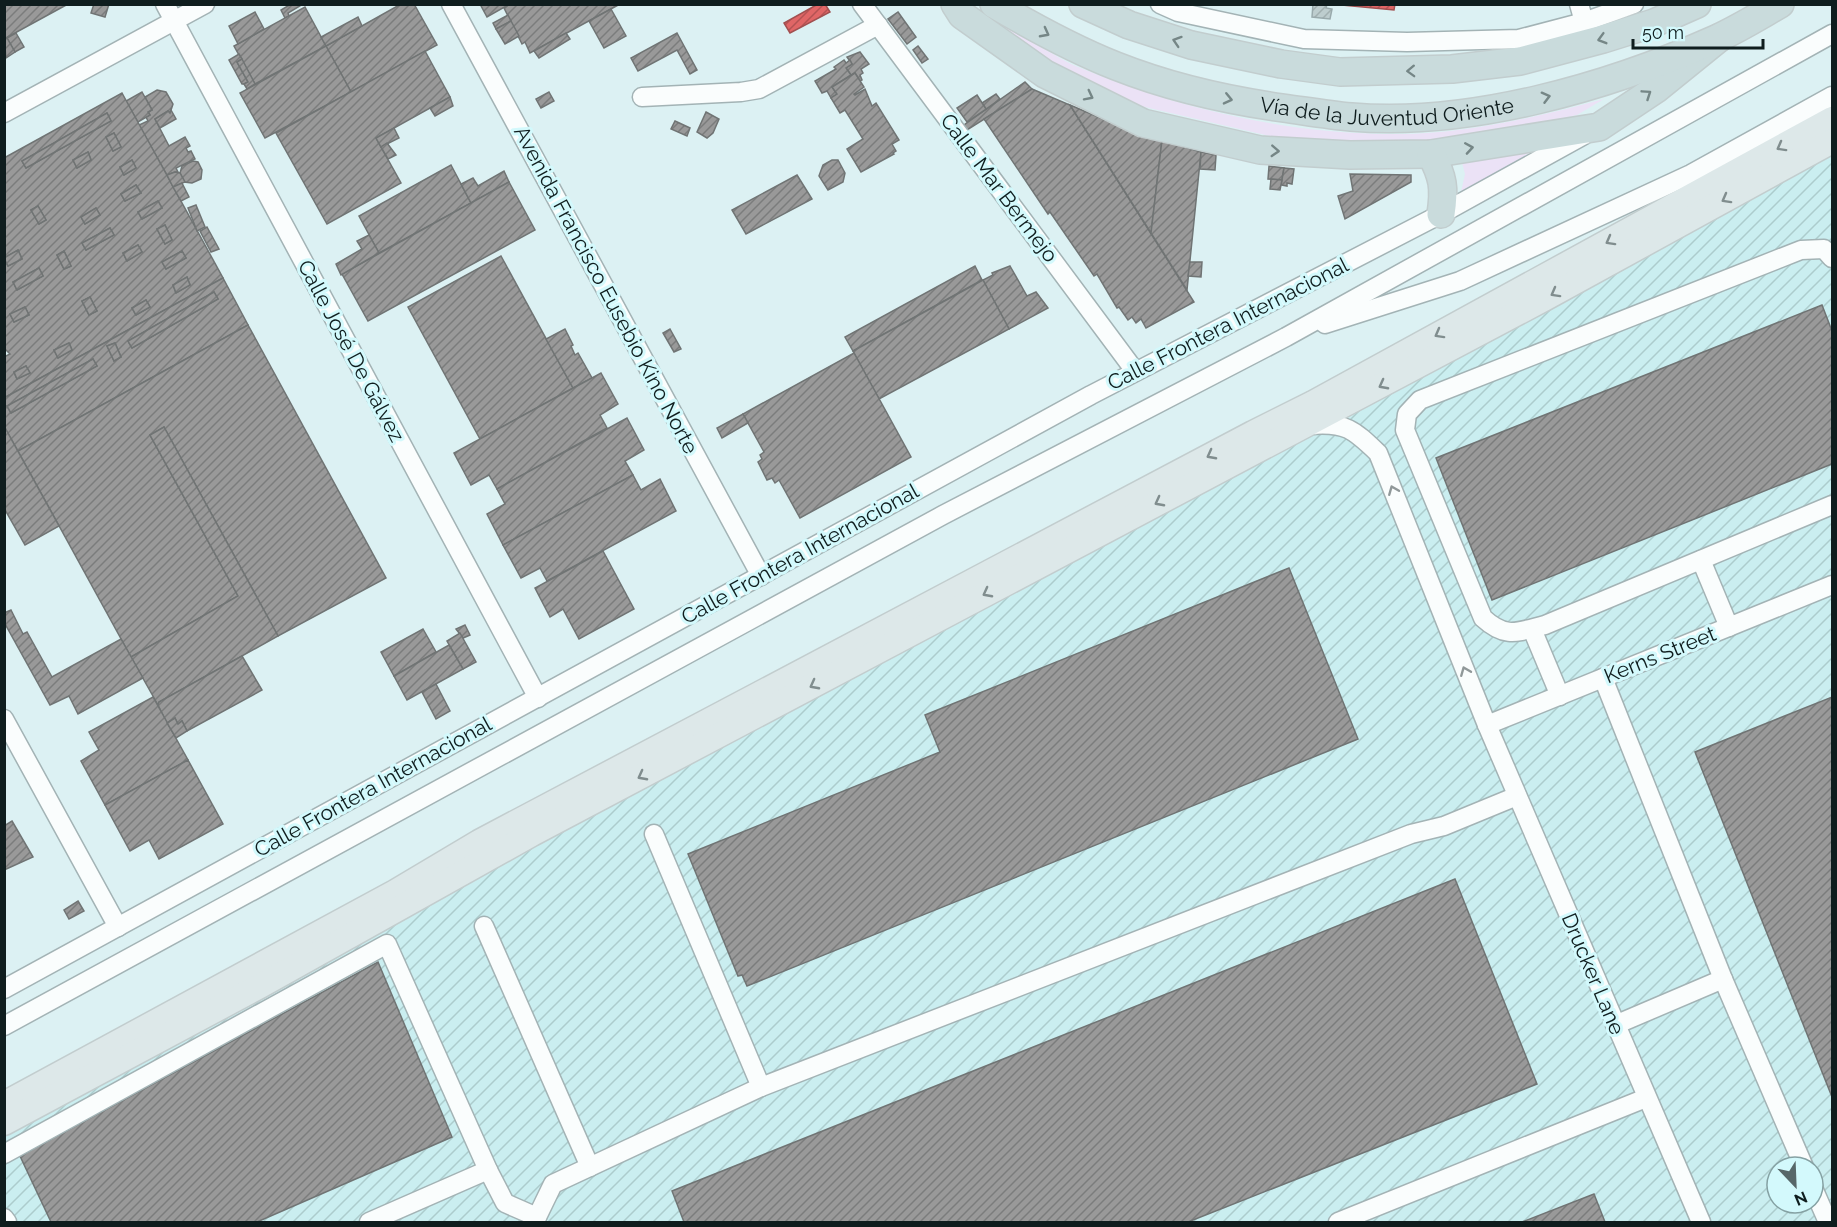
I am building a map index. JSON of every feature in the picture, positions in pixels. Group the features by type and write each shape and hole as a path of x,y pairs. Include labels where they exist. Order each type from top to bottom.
{"highway":[{"path":"955,4 962,15 1045,74 1143,123 1260,150 1350,155 1431,154 1599,127 1656,89 1719,38"},
{"name":"Vía de la Juventud Oriente","path":"994,4 1048,35 1116,66 1195,91 1241,102 1351,117 1407,118 1462,113 1536,100 1597,84 1646,68 1719,38 1780,4"},
{"name":"Vía de la Juventud Oriente","path":"1083,4 1129,25 1191,45 1281,64 1340,72 1452,69 1520,61 1603,39 1654,22 1697,4"},
{"path":"1431,154 1442,174 1444,193 1442,214"}],"main road":[{"path":"4,1104 395,892 479,842 1313,403 1833,119"},
{"path":"4,1123 260,986 513,845 1544,299 1833,141"}],"street":[{"name":"Calle José De Gálvez","path":"165,4 538,698"},
{"path":"4,113 205,4"},
{"name":"Avenida Francisco Eusebio Kino Norte","path":"451,4 760,576"},
{"name":"Calle Mar Bermejo","path":"862,4 1135,371"},
{"path":"1160,4 1178,12 1304,39 1407,42 1519,39 1584,22 1634,4"},
{"path":"1579,4 1584,22"},
{"path":"642,97 759,89 878,25"},
{"path":"4,1026 944,515 1286,337 1833,34"},
{"path":"1286,337 1460,281 1691,174 1833,96"},
{"name":"Calle Frontera Internacional","path":"4,989 1135,371 1442,214 1599,127"},
{"path":"1833,258 1824,249 1801,249 1420,400 1407,414 1405,430 1483,618 1494,628 1512,634 1545,625 1833,506"},
{"name":"Drucker Lane","path":"1253,433 1333,423 1357,433 1378,453 1487,725 1701,1222"},
{"path":"1701,560 1729,627"},
{"name":"Kerns Street","path":"1487,725 1833,585"},
{"path":"1532,629 1560,696"},
{"path":"1603,678 1723,979 1799,1155"},
{"path":"4,719 118,927"},
{"path":"4,1154 387,944 505,1203 538,1220 553,1184 761,1087 1400,838 1444,826 1517,796"},
{"path":"654,834 761,1087"},
{"path":"484,926 590,1167"},
{"path":"1615,1025 1723,979"},
{"path":"1338,1222 1646,1098"},
{"path":"369,1222 488,1170"},
{"path":"4,1218 7,1222"}],"shaded area":[{"path":"967,5 1069,63 1116,82 1195,107 1277,124 1359,133 1425,133 1503,123 1604,99 1577,115 1470,138 1403,144 1274,137 1145,107 1099,93 1066,76"},
{"path":"1832,114 1832,1222 5,1222 5,1094 1607,231"},
{"path":"1554,139 1461,192 1465,174 1460,155"}],"building: Comercios":[{"path":"818,4 825,4 830,12 790,33 784,23"},
{"path":"1331,4 1395,4 1394,10"}],"building: Industria":[{"path":"4,4 68,4 4,39"},
{"path":"94,4 109,4 105,17 91,13"},
{"path":"291,4 303,4 288,13 289,16 285,18 281,10"},
{"path":"401,4 414,4 437,45 351,92 326,46"},
{"path":"480,4 510,4 487,17"},
{"path":"510,4 620,4 530,53 525,42 522,44 504,8"},
{"path":"305,7 326,46 255,84 234,46"},
{"path":"611,9 626,36 604,48 589,21"},
{"path":"255,12 264,29 238,44 229,26"},
{"path":"898,12 916,37 907,44 888,19"},
{"path":"508,15 511,21 496,29 493,23"},
{"path":"358,17 362,26 326,46 321,37"},
{"path":"511,21 519,36 505,44 496,29"},
{"path":"16,33 24,47 15,52 7,38"},
{"path":"566,33 570,39 539,58 534,51"},
{"path":"677,33 697,70 690,74 677,50 638,71 631,58"},
{"path":"7,38 15,52 6,58 4,39"},
{"path":"326,46 351,92 265,138 240,93"},
{"path":"918,46 928,59 922,63 913,50"},
{"path":"425,51 450,97 376,138 401,183 327,224 276,133"},
{"path":"860,52 869,64 861,69 863,73 860,75 862,80 860,81 855,73 851,75 846,68 852,64 847,57"},
{"path":"239,54 242,59 237,62 248,82 244,84 229,60"},
{"path":"242,59 255,84 247,89 244,84 248,82 237,62"},
{"path":"844,60 846,63 850,60 852,64 846,68 851,75 832,87 837,94 831,98 827,91 822,93 815,81 836,69 834,67"},
{"path":"855,73 864,87 854,94 865,89 872,106 876,103 899,140 892,144 896,151 894,154 861,172 847,149 863,139 845,110 840,113 831,98 837,94 832,87"},
{"path":"1025,82 1032,89 967,130 964,125"},
{"path":"1032,89 1070,105 1194,302 1146,328 1141,319 1136,323 1132,317 1128,320 1119,307 1117,308 1097,274 1094,276 1050,212 1048,214 984,119"},
{"path":"157,90 166,92 173,104 170,113 168,111 155,119 169,146 185,137 190,146 186,148 188,152 191,151 195,159 176,168 178,172 167,175 139,125 148,121 146,117 152,110 145,97"},
{"path":"142,92 152,110 148,112 150,115 138,122 126,101"},
{"path":"549,92 554,101 541,108 536,99"},
{"path":"122,93 223,278 4,398 4,357 10,354 4,348 4,258 4,158","holes":["107,113 111,121 26,168 22,161","114,133 121,147 113,151 106,137","88,152 91,160 77,168 73,160","132,160 136,168 124,175 120,167","136,185 141,193 125,201 121,194","158,201 162,208 142,219 138,212","38,206 46,220 39,224 31,210","96,208 100,215 85,224 81,217","165,225 172,240 165,244 157,229","110,228 114,235 86,250 82,243","138,245 142,252 127,261 123,253","18,250 22,259 8,266 4,258","64,251 71,266 64,269 57,255","182,251 186,258 166,269 162,262","39,268 43,276 17,290 13,282","187,277 190,285 176,293 173,285","90,297 97,311 89,315 82,301","146,300 150,307 136,315 132,308","25,307 29,315 14,322 10,314","69,343 72,350 58,358 54,350","26,366 30,373 17,379 14,372"]},
{"path":"996,94 1000,99 986,109 982,103"},
{"path":"977,95 986,109 967,122 957,108"},
{"path":"450,97 453,106 435,116 430,108"},
{"path":"1070,105 1122,127 1162,140 1151,233"},
{"path":"171,110 176,119 160,128 155,119 168,111 170,113"},
{"path":"706,112 719,119 713,133 707,138 697,132"},
{"path":"107,113 111,121 26,168 22,161"},
{"path":"675,121 690,128 687,136 671,129"},
{"path":"394,128 399,138 381,147 376,138"},
{"path":"114,133 121,147 113,151 106,137"},
{"path":"1162,140 1201,152 1187,290 1151,233"},
{"path":"387,143 396,155 388,159 381,147"},
{"path":"88,152 91,160 77,168 73,160"},
{"path":"1201,152 1216,155 1215,170 1200,169"},
{"path":"132,160 136,168 124,175 120,167"},
{"path":"832,160 838,160 845,173 843,182 828,190 819,176 823,165"},
{"path":"193,161 198,162 202,170 201,179 192,183 184,182 180,173 182,166"},
{"path":"451,165 471,203 379,253 359,216"},
{"path":"1269,166 1284,168 1282,180 1268,179"},
{"path":"1284,168 1294,169 1292,184 1287,183 1287,186 1281,185"},
{"path":"504,171 509,182 471,203 461,184 473,178 478,186"},
{"path":"180,173 185,182 173,187 167,175"},
{"path":"1350,174 1411,175 1411,182 1345,219 1338,196 1353,191"},
{"path":"797,175 812,199 746,234 732,210"},
{"path":"1271,179 1282,180 1280,190 1270,189"},
{"path":"509,182 535,230 368,321 342,274"},
{"path":"182,183 189,197 181,201 173,187"},
{"path":"136,185 141,193 125,201 121,194"},
{"path":"158,201 162,208 142,219 138,212"},
{"path":"196,205 205,227 197,231 188,208"},
{"path":"38,206 46,220 39,224 31,210"},
{"path":"96,208 100,215 85,224 81,217"},
{"path":"165,225 172,240 165,244 157,229"},
{"path":"207,227 219,249 211,252 200,231"},
{"path":"110,228 114,235 86,250 82,243"},
{"path":"369,235 379,253 341,275 336,264 362,249 357,241"},
{"path":"138,245 142,252 127,261 123,253"},
{"path":"18,250 22,259 8,266 4,258"},
{"path":"64,251 71,266 64,269 57,255"},
{"path":"182,251 186,258 166,269 162,262"},
{"path":"501,256 573,388 480,439 408,307"},
{"path":"1190,262 1202,262 1201,277 1188,276"},
{"path":"975,266 982,280 853,351 845,337"},
{"path":"1010,266 1027,296 1036,292 1048,308 1009,329 983,280 993,275 992,273"},
{"path":"39,268 43,276 17,290 13,282"},
{"path":"187,277 190,285 176,293 173,285"},
{"path":"223,278 248,325 18,451 4,426 4,398","holes":["214,292 218,299 132,348 128,341","115,343 121,357 114,361 107,346","93,359 97,366 11,413 7,406"]},
{"path":"983,280 1009,329 879,399 853,351"},
{"path":"214,292 218,299 132,348 128,341"},
{"path":"90,297 97,311 89,315 82,301"},
{"path":"146,300 150,307 136,315 132,308"},
{"path":"1822,305 1832,331 1832,464 1492,600 1436,458"},
{"path":"25,307 29,315 14,322 10,314"},
{"path":"248,325 386,578 278,636 164,427 150,435 238,596 131,657 18,451"},
{"path":"565,329 575,355 578,353 592,378 573,388 546,339"},
{"path":"670,329 681,349 674,352 663,333"},
{"path":"69,343 72,350 58,358 54,350"},
{"path":"115,343 121,357 114,361 107,346"},
{"path":"854,353 911,457 800,518 779,480 775,483 772,478 767,480 758,462 762,459 760,455 764,452 743,414"},
{"path":"93,359 97,366 11,413 7,406"},
{"path":"26,366 30,373 17,379 14,372"},
{"path":"601,373 618,404 600,415 607,428 497,489 489,475 471,485 454,453"},
{"path":"743,414 748,423 722,438 717,428"},
{"path":"627,418 644,450 625,461 633,475 503,545 487,514 505,504 497,489"},
{"path":"4,426 59,526 25,545 4,508"},
{"path":"164,427 278,636 159,702 158,705 131,657 238,596 150,435"},
{"path":"633,475 641,490 660,479 676,511 547,581 540,568 521,578 503,545"},
{"path":"603,551 634,609 579,639 563,609 550,617 535,588"},
{"path":"1289,568 1358,739 747,986 742,975 738,976 688,854 940,752 925,715"},
{"path":"11,610 23,634 27,632 52,677 121,639 143,678 78,714 69,696 50,705 4,622 4,613"},
{"path":"465,625 470,635 463,638 456,629"},
{"path":"423,629 436,652 394,676 381,652"},
{"path":"460,633 476,662 463,669 447,641"},
{"path":"449,645 463,669 407,700 394,676"},
{"path":"242,656 262,690 187,731 182,721 178,724 175,718 167,723 158,705 159,702"},
{"path":"436,684 450,711 436,719 422,692"},
{"path":"153,697 188,760 105,805 81,761 99,750 89,732"},
{"path":"1832,697 1832,1097 1695,752"},
{"path":"175,718 178,724 182,721 187,731 176,738 167,723"},
{"path":"188,760 223,824 159,859 149,840 130,851 105,805"},
{"path":"12,821 33,857 4,870 4,826"},
{"path":"1455,879 1537,1084 1188,1222 684,1222 672,1191"},
{"path":"78,901 84,911 69,919 64,910"},
{"path":"378,962 452,1137 257,1222 51,1222 20,1156"},
{"path":"1594,1194 1605,1222 1522,1222"}],"building: Otros":[{"path":"1313,4 1327,4 1326,8 1332,9 1330,19 1312,17"}]}
